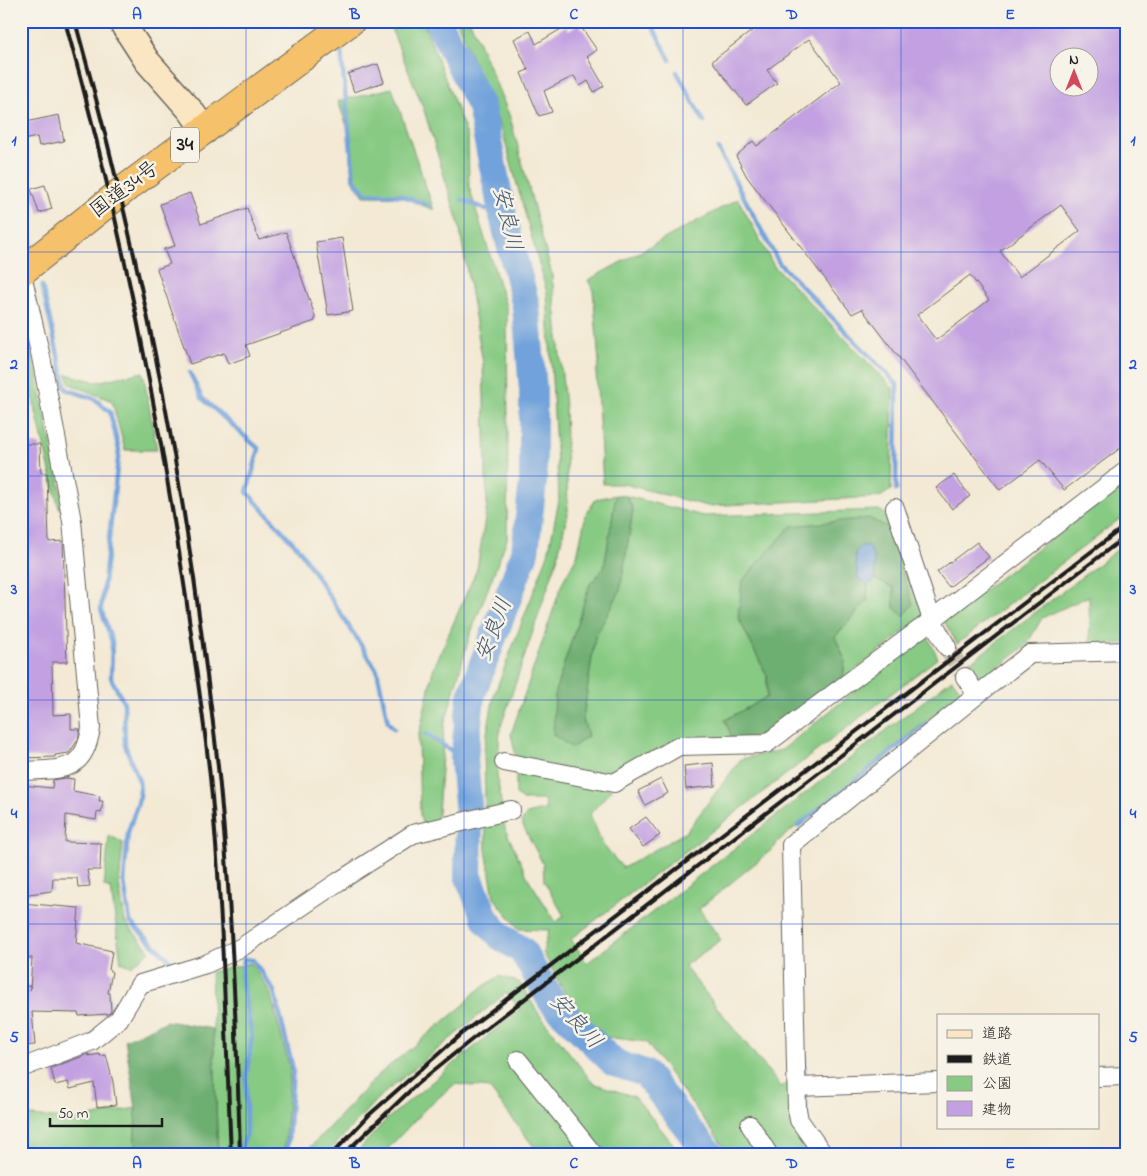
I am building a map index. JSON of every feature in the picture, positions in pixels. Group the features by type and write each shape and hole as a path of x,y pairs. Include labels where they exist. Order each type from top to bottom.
{"highway":[{"name":"国道34号","path":"21,272 126,188 351,21"}],"main road":[{"path":"120,21 146,60 205,131"}],"street":[{"path":"21,272 41,357 72,521 91,728 88,744 80,759 71,766 53,770 21,771"},
{"path":"504,762 614,783 679,746 766,744 932,620 1126,471"},
{"path":"895,508 932,620 948,647"},
{"path":"824,1155 799,1120 791,845 1030,654 1126,651"},
{"path":"965,677 977,695"},
{"path":"21,1068 92,1041 119,1019 140,984 206,964 242,947 338,882 414,834 507,811"},
{"path":"518,1060 594,1155"},
{"path":"1100,1077 1126,1076"},
{"path":"797,1087 937,1082"},
{"path":"750,1125 769,1155"}],"green space":[{"path":"388,21 423,21 468,138 469,187 507,310 507,539 469,638 444,726 438,814 427,844 420,815 418,739 433,670 477,569 487,506 483,363 459,225 423,107"},
{"path":"457,21 470,21 510,117 552,275 565,406 568,511 557,560 500,729 497,775 505,829 528,878 556,922 564,916 544,881 543,864 521,822 527,814 546,809 544,800 522,800 516,794 516,773 612,789 590,814 603,845 623,868 686,832 741,759 782,750 926,633 938,658 571,939 587,963 952,679 962,692 777,842 775,847 699,909 721,940 684,966 781,1087 790,1082 813,1155 730,1155 646,1042 606,1037 566,996 543,952 549,930 519,929 494,898 486,850 484,749 494,695 548,554 559,500 547,293 503,134"},
{"path":"392,88 434,210 402,197 364,196 352,180 348,129 338,101"},
{"path":"738,199 774,266 893,388 891,490 880,497 707,506 624,484 603,484 596,372 599,363 593,290 588,280"},
{"path":"21,298 68,524 58,505 21,348"},
{"path":"143,372 157,450 125,450 112,401 70,384 67,374 96,382"},
{"path":"1126,481 1126,514 957,644 944,621"},
{"path":"616,495 604,568 590,584 555,692 588,736 583,719 595,637 620,591 633,510 627,496 703,516 879,510 894,519 925,615 843,680 845,660 835,637 867,601 868,584 875,579 894,588 894,608 904,616 889,528 738,617 767,676 767,697 725,720 732,738 676,739 611,780 516,757 511,734 563,581 577,556 586,514 596,499"},
{"path":"616,495 627,496 633,510 620,591 595,637 583,719 588,736 572,748 553,735 555,692 590,584 604,568"},
{"path":"869,518 889,528 913,604 904,616 894,608 894,588 875,579 874,559 855,553 858,579 868,584 867,601 835,637 845,660 843,680 762,738 732,738 725,720 767,697 767,676 738,617 742,581 791,526"},
{"path":"1126,543 1126,643 1090,645 1089,596 1042,618 1026,646 980,680 968,664"},
{"path":"109,835 123,843 119,884 125,922 150,951 131,966 121,962 111,889 104,887"},
{"path":"251,963 270,992 290,1069 284,1155 218,1155 211,972"},
{"path":"499,976 519,982 539,1014 593,1083 635,1097 682,1155 540,1155 489,1088 455,1084 426,1108 382,1155 354,1155 386,1120 520,1009 506,993 377,1099 326,1155 303,1155 377,1076 465,1004 474,993"},
{"path":"167,1021 213,1029 218,1155 134,1155 136,1108 125,1040"},
{"path":"136,1108 134,1155 21,1155 21,1115 74,1120"}],"water":[{"path":"861,546 869,546 874,559 875,579 868,584 858,579 855,553"}],"building":[{"path":"765,21 1126,21 1126,444 1064,490 1040,460 1000,490 862,309 852,314 747,177 736,156 753,141 757,146 841,82 809,39 767,70 777,83 746,105 712,61","holes":["1061,205 1080,231 1019,277 1000,251","970,275 989,300 936,340 917,315"]},
{"path":"579,24 597,50 587,57 604,86 594,92 588,81 580,86 574,76 544,91 552,112 539,116 521,73 528,70 514,39 530,31 536,44 566,26 569,30"},
{"path":"378,64 384,82 354,92 348,74"},
{"path":"59,115 64,141 39,146 37,137 23,140 21,123"},
{"path":"45,185 52,209 39,213 31,189"},
{"path":"190,193 201,224 247,208 259,240 286,232 315,316 315,321 246,345 250,356 228,364 224,353 190,364 157,269 170,264 164,249 175,246 160,204"},
{"path":"342,238 353,311 328,315 316,242"},
{"path":"21,444 40,444 41,473 47,473 49,542 63,541 67,662 52,662 53,715 71,714 71,729 80,729 78,740 69,753 55,755 55,757 21,758"},
{"path":"954,475 970,496 952,509 936,488"},
{"path":"977,542 989,557 949,587 937,572"},
{"path":"713,763 715,786 686,789 684,766"},
{"path":"74,779 73,791 100,796 99,801 103,801 101,813 97,812 96,820 66,815 65,842 101,843 100,870 87,870 90,886 78,887 77,878 53,878 52,891 21,895 22,785 52,788 53,780"},
{"path":"661,779 668,793 645,805 638,791"},
{"path":"646,817 660,835 643,847 629,829"},
{"path":"21,903 79,908 76,943 112,951 109,970 112,972 108,993 110,993 111,1012 108,1014 79,1016 78,1013 32,1012 35,1045 21,1046 21,987 30,986 30,990 32,958 21,957"},
{"path":"89,1054 89,1056 106,1055 113,1082 116,1105 97,1107 94,1083 70,1089 68,1082 55,1085 51,1068"}],"waterway":[{"name":"安良川","path":"438,21 481,107 503,216 526,306 533,390 533,481 525,552 471,696 464,759 469,814 468,875 486,920 501,937 522,950 552,1002 614,1063 645,1073 711,1155"},
{"path":"650,21 670,60"},
{"path":"341,51 354,179 365,193 400,195 428,205"},
{"path":"677,72 704,122"},
{"path":"718,149 779,263 897,384 896,490"},
{"path":"21,195 31,241"},
{"path":"462,200 503,216"},
{"path":"42,286 66,389 95,399 110,412 119,450 101,609 112,642 111,678 124,703 125,745 139,781 140,796 128,832 124,882 130,922 176,966 178,965"},
{"path":"190,373 202,398 259,449 247,492 299,549 377,670 388,722 394,729"},
{"path":"798,826 928,723"},
{"path":"426,734 464,759"},
{"path":"237,1155 246,1136 246,1078 252,1036 241,977 244,959 253,960 274,991 293,1069 287,1155"},
{"path":"804,1048 805,1079"},
{"path":"806,1094 806,1113"}],"tunnel":[{"path":"947,647 965,677"}],"railway":[{"path":"65,21 119,235 149,379 186,597 207,747 216,842 224,976 231,1155"},
{"path":"75,21 116,179 152,338 182,498 194,579 216,746 225,842 233,976 240,1155"},
{"path":"331,1155 369,1115 461,1034 1126,525"},
{"path":"343,1155 417,1084 470,1041 1126,536"}]}
